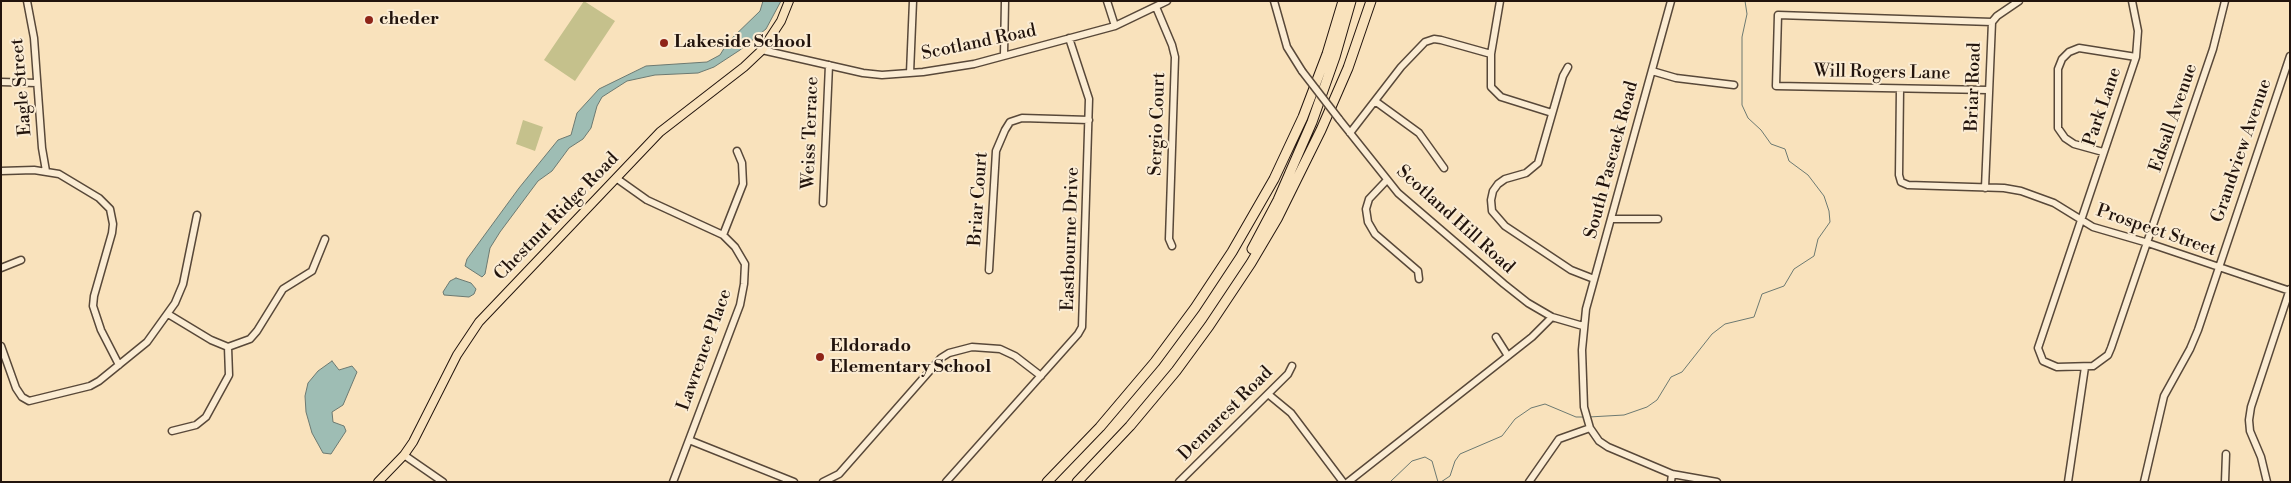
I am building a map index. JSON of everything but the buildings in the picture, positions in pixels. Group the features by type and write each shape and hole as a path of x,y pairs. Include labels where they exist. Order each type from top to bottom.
{"highway":[{"path":"1047,482 1094,433 1149,369 1195,308 1232,254 1270,186 1296,133 1324,62 1343,1"},
{"path":"1208,328 1263,230 1299,153 1330,73 1351,1"},
{"path":"1077,482 1152,400 1208,328 1251,263 1299,176 1341,83 1371,1"}],"main road":[{"name":"Chestnut Ridge Road","path":"378,482 404,455 421,427 457,355 480,322 660,132 744,68 762,50 781,21 789,1"}],"street":[{"name":"Eagle Street","path":"27,1 34,38 42,148 46,171"},
{"path":"910,73 912,1"},
{"path":"1004,55 1005,1"},
{"path":"1107,1 1115,26"},
{"name":"Scotland Road","path":"762,50 882,76 910,73 974,64 1115,26 1167,1"},
{"name":"Scotland Hill Road","path":"1274,1 1287,47 1302,71 1386,180 1412,205 1528,303 1552,317 1583,326"},
{"path":"1500,1 1491,54 1491,87 1501,97 1552,113"},
{"name":"South Pascack Road","path":"1589,426 1584,407 1583,326 1594,279 1671,1"},
{"name":"Briar Road","path":"1985,188 1992,22 1997,16 2019,1"},
{"name":"Park Lane","path":"2085,368 2050,366 2043,361 2038,348 2136,57 2138,31 2132,1"},
{"name":"Edsall Avenue","path":"2085,368 2102,362 2108,355 2213,49 2225,1"},
{"name":"Sergio Court","path":"1156,7 1175,57 1169,239 1172,246"},
{"name":"Will Rogers Lane","path":"1988,90 1776,86 1778,15 1992,22"},
{"name":"Eastbourne Drive","path":"946,482 1078,334 1084,320 1090,99 1069,38"},
{"path":"1350,133 1412,54 1425,42 1434,39 1441,40 1491,54"},
{"path":"2103,152 2074,144 2065,138 2058,128 2058,69 2062,59 2069,52 2079,48 2136,57"},
{"name":"Grandview Avenue","path":"2144,482 2164,396 2190,349 2290,56"},
{"name":"Weiss Terrace","path":"824,203 829,65"},
{"path":"1568,67 1563,76 1538,163 1526,173 1505,179 1498,184 1493,191 1491,200 1492,211 1505,226 1571,270 1594,279"},
{"path":"1652,71 1676,78 1734,85"},
{"path":"1,82 38,82"},
{"name":"Prospect Street","path":"1900,89 1898,175 1901,182 1908,185 2021,191 2054,203 2093,227 2148,243 2218,268 2290,290"},
{"path":"1375,101 1419,133 1444,168"},
{"name":"Briar Court","path":"989,270 996,151 1010,122 1022,118 1089,120"},
{"path":"723,235 743,184 742,163 737,151"},
{"path":"1,171 46,171 58,174 99,198 110,209 113,224 112,233 94,296 93,306 101,330 119,365"},
{"name":"Lawrence Place","path":"616,178 653,203 723,235 735,247 745,264 740,305 673,482"},
{"path":"1386,180 1370,199 1366,209 1368,222 1375,234 1418,271 1419,279"},
{"path":"1,346 16,388 22,397 29,401 90,386 99,381 147,342 168,314 183,284 197,214"},
{"path":"1612,219 1658,220"},
{"path":"168,314 211,340 228,346 250,339 258,331 283,290 312,271 325,239"},
{"path":"1,268 21,260"},
{"path":"2266,482 2261,457 2250,432 2249,420 2251,406 2290,290"},
{"path":"1348,482 1532,337 1552,317"},
{"path":"1496,337 1508,356"},
{"path":"172,431 196,425 212,409 229,375 228,346"},
{"path":"823,482 839,474 941,358 949,353 972,347 1000,349 1015,356 1041,376"},
{"name":"Demarest Road","path":"1179,482 1288,374 1292,366"},
{"path":"2068,482 2085,368"},
{"path":"1268,394 1291,413 1343,482"},
{"path":"1529,482 1559,439 1589,426 1599,441 1613,450 1672,474 1717,482"},
{"path":"689,440 794,482"},
{"path":"2225,482 2226,454"},
{"path":"404,455 443,482"},
{"path":"1670,482 1672,474"}],"shaded area":[{"path":"584,1 615,21 575,81 544,60"},
{"path":"523,120 543,127 535,151 516,144"}],"water":[{"path":"763,1 781,1 766,29 740,50 714,67 698,73 655,75 627,81 602,97 597,106 591,128 583,139 569,148 552,171 538,181 500,232 490,248 485,274 482,277 465,266 467,259 519,188 558,140 571,135 577,113 599,89 646,66 707,62 720,55 728,42 760,11"},
{"path":"456,278 471,283 476,289 474,294 469,297 444,295 443,292 450,281"},
{"path":"332,361 339,370 352,366 357,372 343,405 332,412 333,422 344,426 346,431 331,454 323,453 312,433 306,412 305,396 308,383 318,371"}],"waterway":[{"path":"1589,417 1624,415 1647,407 1657,400 1671,377 1682,372 1712,334 1725,324 1754,317 1762,294 1784,286 1794,269 1814,256 1818,239 1830,222 1824,196 1808,175 1789,161 1785,149 1771,144 1761,130 1748,118 1742,105 1742,37 1747,14 1745,1"},
{"path":"1441,482 1450,476 1455,461 1460,454 1502,436 1515,419 1531,408 1545,404 1576,417 1585,417"},
{"path":"1390,482 1412,461 1425,457 1432,461 1438,482"}],"place":[{"name":"cheder","path":"369,20"},
{"name":"Lakeside School","path":"664,43"},
{"name":"Eldorado Elementary School","path":"820,357"}]}
